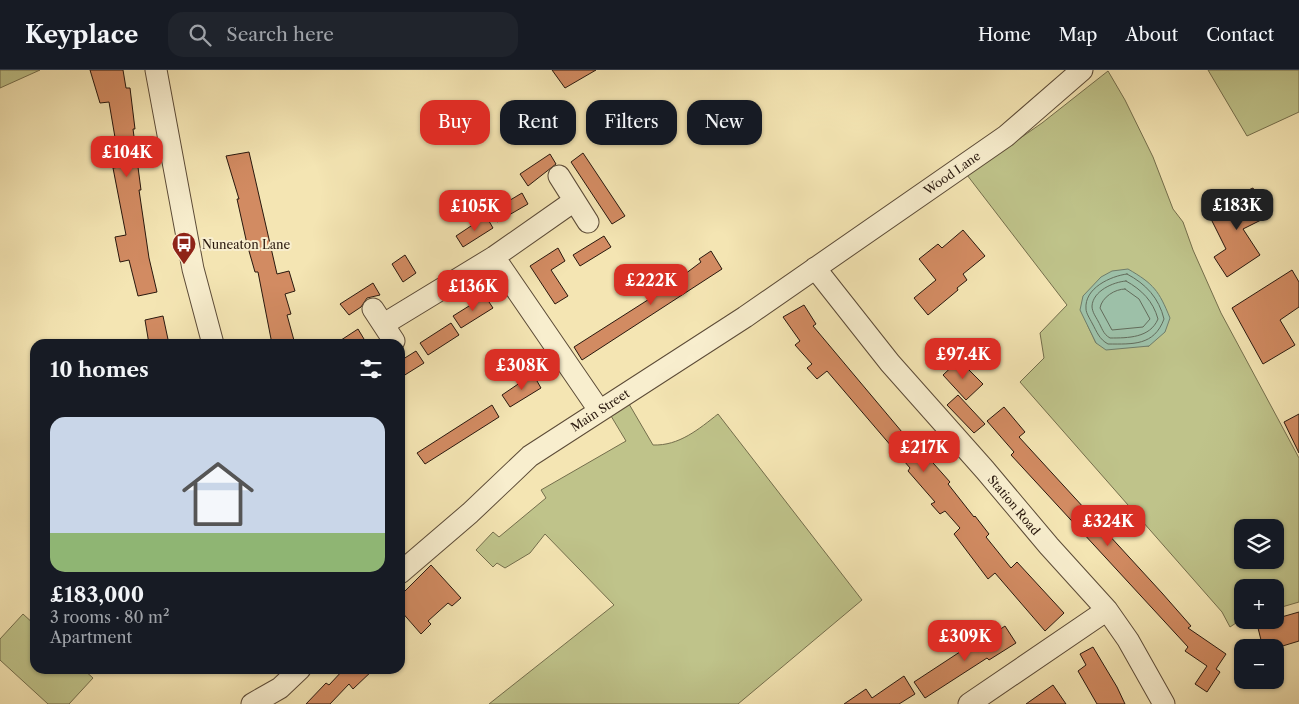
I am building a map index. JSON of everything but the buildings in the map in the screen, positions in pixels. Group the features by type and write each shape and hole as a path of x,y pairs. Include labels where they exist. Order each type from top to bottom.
{"street":[{"path":"156,70 193,269 212,339"},
{"name":"Wood Lane","path":"816,268 1006,136 1082,70"},
{"path":"559,176 588,222"},
{"path":"384,325 494,257 574,201"},
{"path":"494,257 599,410"},
{"name":"Main Street","path":"405,568 470,513 530,456 745,317 816,268"},
{"name":"Station Road","path":"816,268 890,363 1106,610 1128,640 1164,704"},
{"path":"969,704 1106,610"},
{"path":"252,704 280,688 295,674"}],"shaded area":[{"path":"0,70 40,70 0,88"},
{"path":"1208,70 1299,70 1299,112 1247,136"},
{"path":"1108,71 1125,100 1153,157 1173,209 1183,222 1193,250 1221,313 1299,458 1299,602 1284,606 1284,579 1234,579 1234,624 1230,627 1222,612 1020,382 1044,358 1040,333 1067,305 967,175 1042,123","holes":["1088,326 1149,346 1096,343"]},
{"path":"629,404 653,445 662,445 680,440 696,431 718,414 862,600 738,704 489,704 614,605 545,534 530,553 505,568 497,563 493,567 476,550 493,532 499,537 546,498 541,490 626,441 611,416"},
{"path":"23,614 30,620 30,674 89,674 93,678 69,704 48,704 0,660 0,639"}],"water":[{"path":"1128,269 1155,289 1170,318 1165,332 1149,346 1106,350 1096,343 1080,310 1083,296 1101,277 1112,271"}],"place":[{"name":"Nuneaton Lane","path":"184,265"}]}
